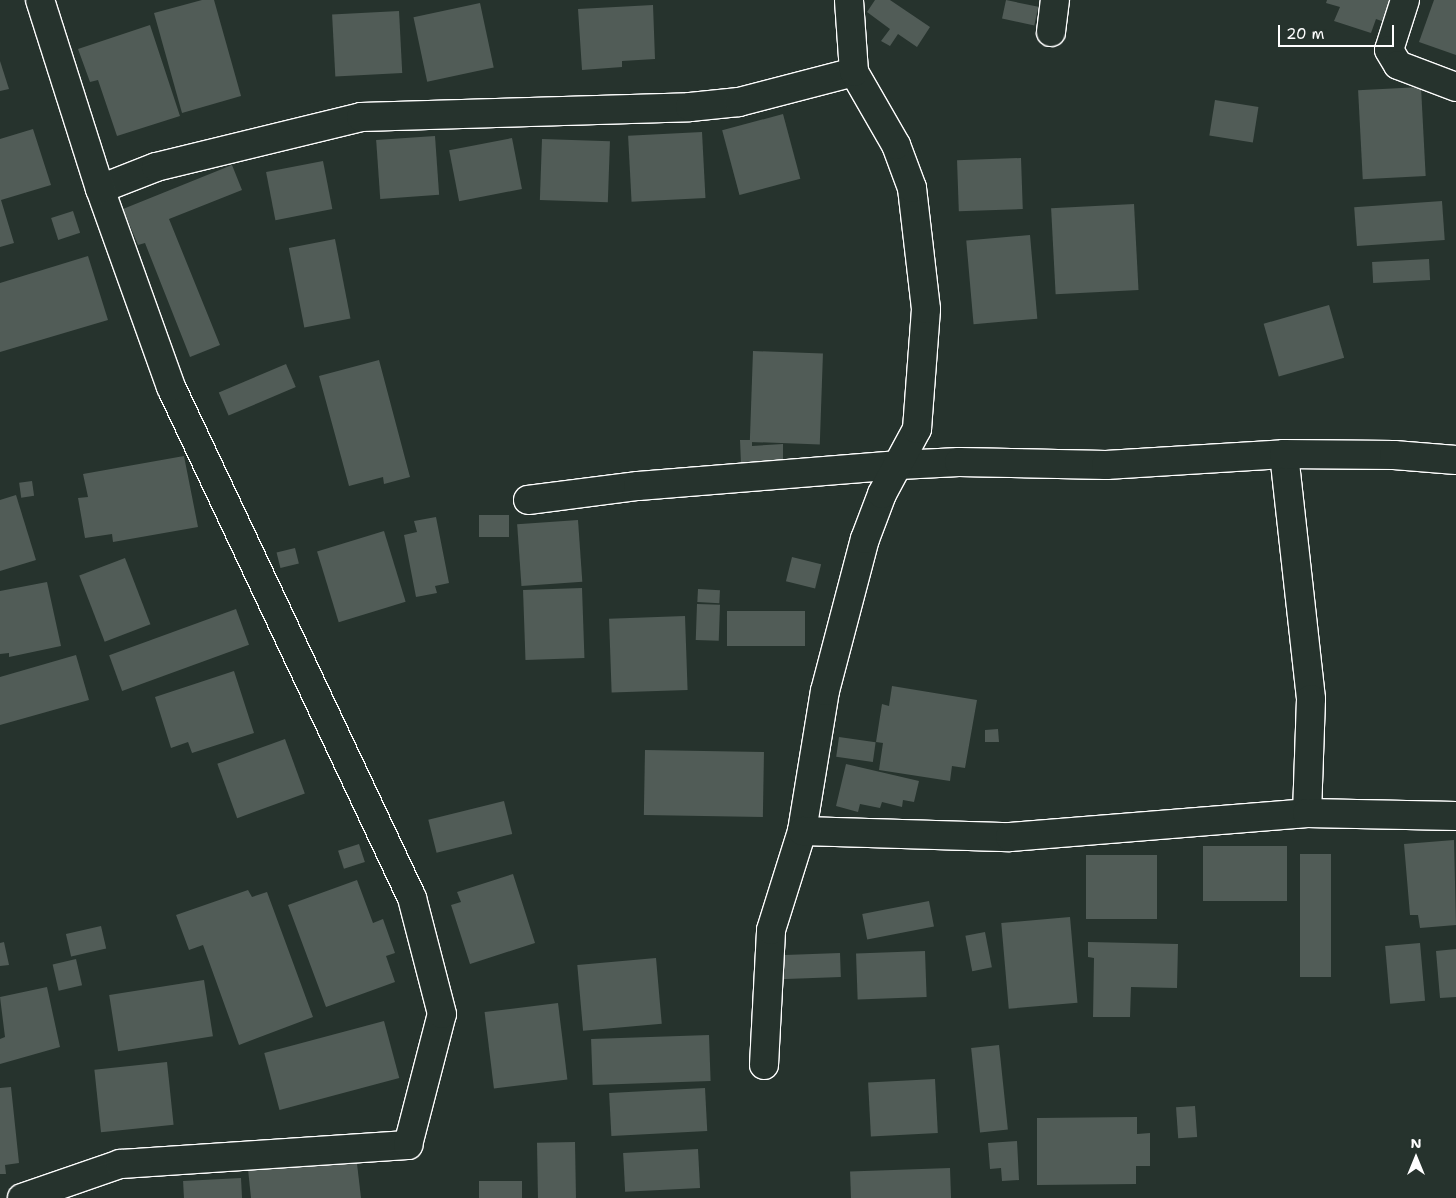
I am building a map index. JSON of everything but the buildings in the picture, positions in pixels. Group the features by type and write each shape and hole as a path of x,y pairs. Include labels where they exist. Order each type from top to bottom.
{"street":[{"path":"22,1198 120,1164 408,1145 442,1014 412,898 171,387 100,189 40,0"},
{"path":"764,1065 771,930 802,831 825,692 865,539 882,494 918,429 926,309 912,188 896,145 854,72 849,0"},
{"path":"1051,32 1055,0"},
{"path":"1405,0 1389,50 1398,65 1456,87"},
{"path":"100,189 156,167 361,117 700,106 739,102 854,72"},
{"path":"1284,454 1311,699 1307,813"},
{"path":"528,500 638,486 959,462 1106,465 1284,454 1394,455 1456,460"},
{"path":"802,831 1010,837 1307,813 1456,816"}]}
